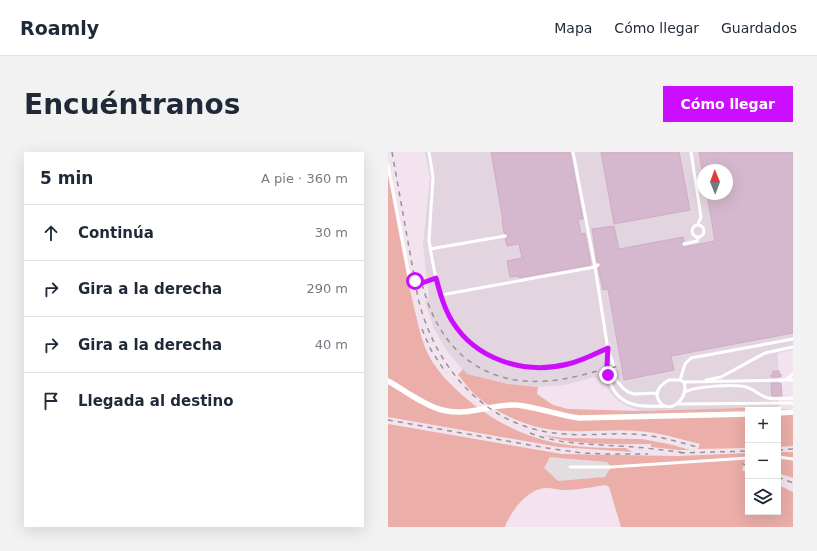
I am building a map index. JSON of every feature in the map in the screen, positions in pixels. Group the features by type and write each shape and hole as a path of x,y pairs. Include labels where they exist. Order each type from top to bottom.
{"street":[{"path":"388,381 433,407 454,412 470,411 504,405 527,407 579,418 745,414"},
{"path":"781,413 793,412"}],"lane":[{"path":"429,152 432,177 429,240 430,249 441,295 452,320 460,333 479,350 498,360 528,367 558,366 580,360 608,349"},
{"path":"573,152 596,266 608,349 613,363 616,380 622,388 628,392 634,394 657,394"},
{"path":"684,244 696,241 704,233 691,152"},
{"path":"388,165 409,275 415,281 421,283 436,278"},
{"path":"699,237 694,235 692,232 694,226 698,224 701,217"},
{"path":"698,224 703,227"},
{"path":"430,249 505,236"},
{"path":"441,295 596,266"},
{"path":"680,380 685,364 691,358 793,339"},
{"path":"665,406 658,400 657,394 659,388 664,382 669,380 680,380 684,382 699,381 721,377 765,353 793,347"},
{"path":"608,349 608,375 612,387 616,393 635,404 669,407 678,404 793,403"},
{"path":"786,380 793,374"},
{"path":"699,381 716,383 793,380"},
{"path":"684,382 685,392"},
{"path":"678,404 685,392 689,389 701,387 741,386 750,388 766,398 793,398"},
{"path":"781,457 793,459"},
{"path":"570,467 611,467 745,458"}],"shaded area":[{"path":"425,152 793,152 793,350 778,353 779,407 640,411 619,401 611,394 605,383 594,377 565,385 538,387 508,384 467,374 449,354 434,329 425,302 429,296 423,245 430,178"},
{"path":"388,175 412,299 421,334 428,354 443,376 461,394 483,412 521,432 562,444 602,448 626,448 632,452 559,447 388,417"},
{"path":"463,369 467,374 508,384 538,387 537,394 553,405 568,409 640,411 745,408 745,448 698,449 700,444 661,434 620,430 558,430 534,426 511,418 490,406 474,394 458,375"},
{"path":"793,409 793,446 781,447 781,410"},
{"path":"388,424 562,454 678,456 745,453 745,461 742,470 745,472 745,515 781,515 781,486 793,492 793,527 621,527 609,487 605,485 569,490 546,488 539,489 526,496 515,508 505,527 388,527"},
{"path":"543,435 563,438 642,439 690,450 651,447 651,444 582,443 555,439"},
{"path":"781,452 793,452 793,478 781,474"},
{"path":"550,457 607,462 611,467 605,477 558,481 544,468"}],"building":[{"path":"491,152 570,152 583,219 578,219 581,234 585,233 591,265 519,278 518,276 510,277 507,261 522,258 519,244 507,246 505,239 508,236 504,233"},
{"path":"601,152 679,152 690,210 614,224"},
{"path":"699,152 793,152 793,333 671,356 674,370 624,380 608,289 603,290 598,268 601,264 597,262 592,229 614,226 619,249 683,237 684,241 681,244 684,247 715,241 708,200 733,200 733,164 701,164"},
{"path":"773,371 779,371 781,377 771,377"},
{"path":"771,383 781,383 782,396 772,396"}],"railway":[{"path":"392,152 418,298 426,324 437,349 452,371 469,391 489,408 512,421 537,430 573,435 641,435 666,439 700,448"},
{"path":"420,274 426,298 435,320 447,339 461,354 478,367 498,376 521,381 546,381 565,379 621,366"},
{"path":"422,329 431,350 446,373"},
{"path":"388,420 582,453 648,454"},
{"path":"530,433 541,437 573,443 635,447 686,453"},
{"path":"781,450 793,449"},
{"path":"680,453 745,451"},
{"path":"781,478 793,483"}],"route":[{"path":"415,281 424,283 436,278 446,307 460,333 479,350 498,360 518,366 538,368 549,367 569,364 608,348 608,375"}]}
